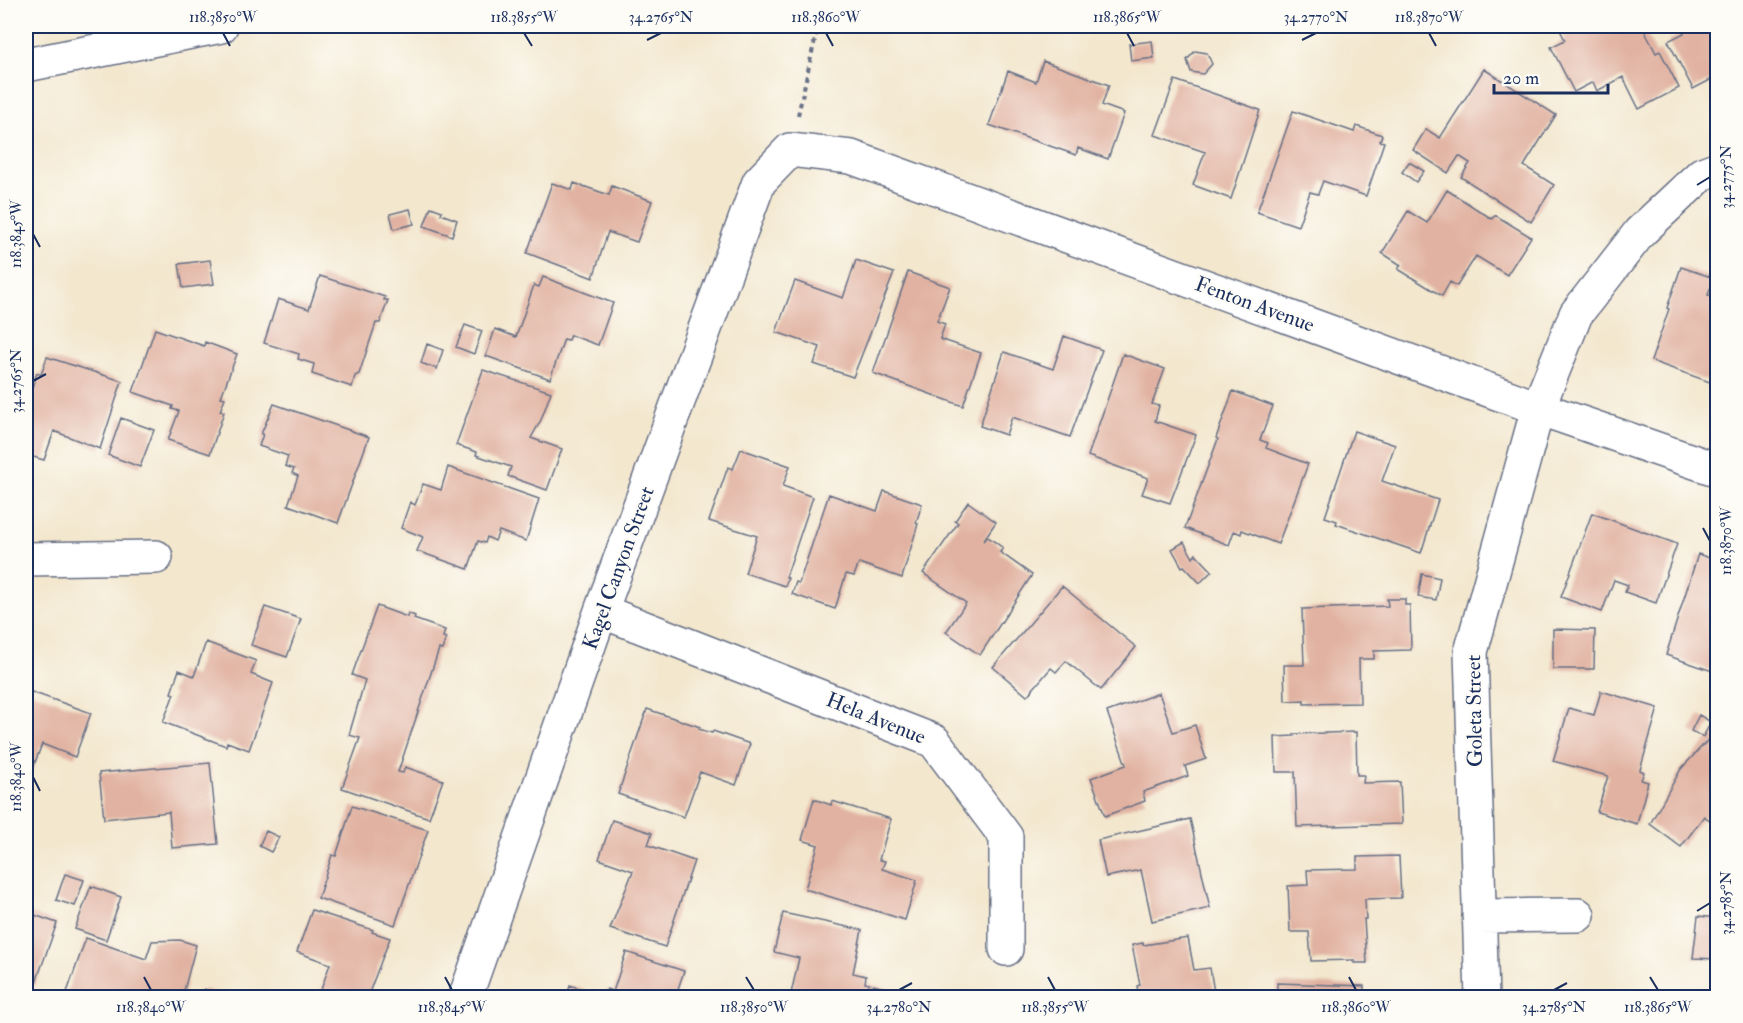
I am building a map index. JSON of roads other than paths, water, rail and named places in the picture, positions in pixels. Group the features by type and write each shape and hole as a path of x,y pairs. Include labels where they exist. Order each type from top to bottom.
{"main road":[{"path":"26,65 221,26"},
{"name":"Fenton Avenue","path":"790,150 851,157 1538,408 1718,470"},
{"name":"Kagel Canyon Street","path":"465,998 601,611 759,182 790,150"},
{"name":"Goleta Street","path":"1482,998 1471,652 1538,408 1576,314 1640,232 1702,174 1718,168"},
{"path":"26,559 156,557"},
{"name":"Hela Avenue","path":"601,611 934,741 1006,837 1006,949"},
{"path":"1479,916 1578,915"}]}
